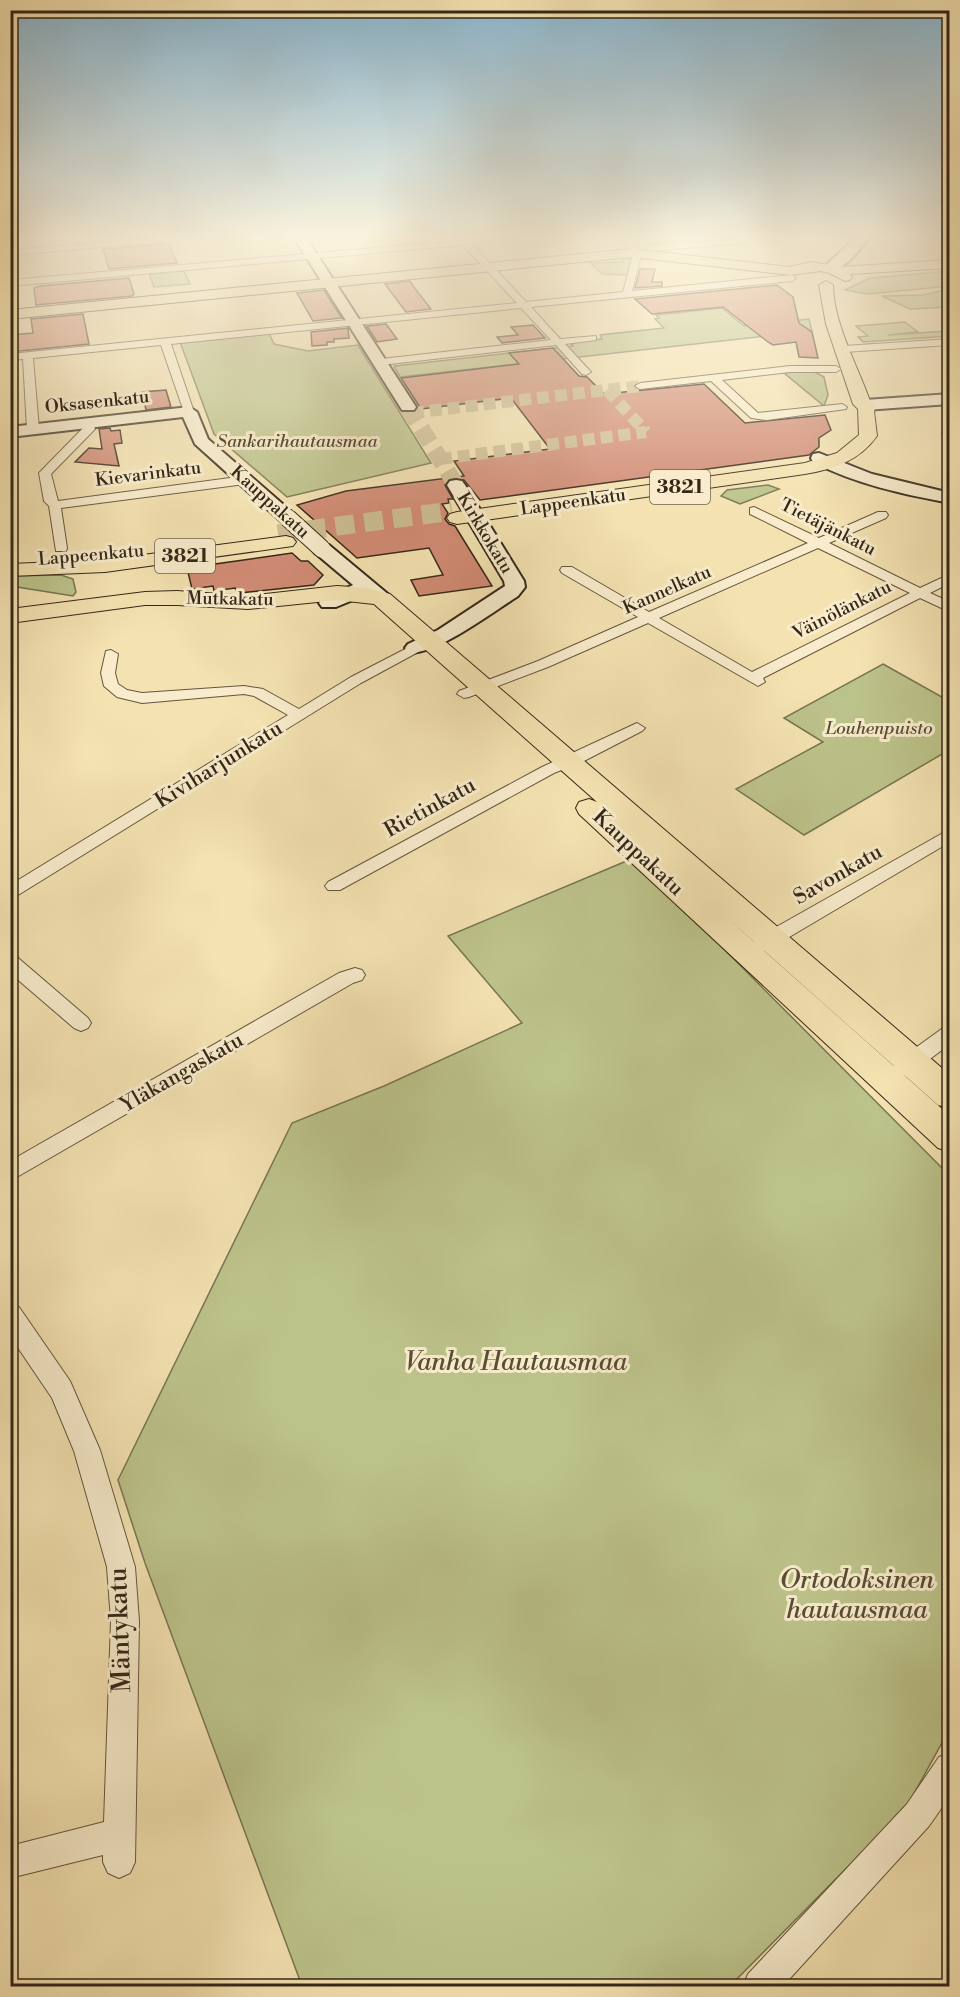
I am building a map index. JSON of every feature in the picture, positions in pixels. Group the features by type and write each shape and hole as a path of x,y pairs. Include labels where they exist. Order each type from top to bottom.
{"main road":[{"path":"825,329 836,369 868,436 857,449 830,461"},
{"path":"837,329 844,349 856,407"},
{"name":"Lappeenkatu","path":"463,513 830,461"},
{"name":"Lappeenkatu","path":"10,570 95,562 284,531"},
{"name":"Lappeenkatu","path":"10,561 95,562"},
{"path":"86,608 95,562"},
{"name":"Kauppakatu","path":"355,596 423,645 759,946 912,1062 950,1095"},
{"name":"Mutkakatu","path":"10,616 86,608 151,605 251,610 355,596"},
{"name":"Kauppakatu","path":"759,946 886,1080 950,1138"}],"street":[{"path":"10,357 277,329"},
{"path":"359,329 408,407"},
{"path":"546,329 586,372"},
{"path":"381,362 593,338"},
{"name":"Kauppakatu","path":"165,341 201,441 245,480 284,531 322,549 337,563 355,596"},
{"path":"844,349 950,342"},
{"path":"28,355 33,429"},
{"path":"640,386 790,369 836,369"},
{"path":"714,378 755,416 767,417 856,407 897,407 924,401 950,399"},
{"name":"Oksasenkatu","path":"10,432 189,412"},
{"path":"61,548 55,506 50,501 45,473 89,429 88,423"},
{"path":"830,461 950,491"},
{"path":"830,461 890,485 950,498"},
{"name":"Kievarinkatu","path":"55,506 245,480"},
{"name":"Kirkkokatu","path":"423,645 511,592 515,587 514,581 463,513 456,485"},
{"name":"Tietäjänkatu","path":"754,511 950,608"},
{"name":"Kannelkatu","path":"474,690 648,619 882,515"},
{"path":"567,570 648,619"},
{"name":"Väinölänkatu","path":"648,619 755,680 950,578"},
{"name":"Kiviharjunkatu","path":"10,894 356,680 423,645"},
{"path":"111,654 108,673 111,686 122,694 142,698 244,690 258,692 299,715"},
{"path":"558,766 637,728"},
{"name":"Rietinkatu","path":"334,886 558,766"},
{"name":"Savonkatu","path":"759,946 950,834"},
{"path":"10,962 81,1023"},
{"name":"Yläkangaskatu","path":"10,1172 346,978 355,975"},
{"path":"886,1080 950,1033"},
{"name":"Mäntykatu","path":"10,1315 61,1390 87,1450 121,1567 125,1621 119,1849 10,1862"},
{"path":"760,1986 918,1815 950,1768"}],"green space":[{"path":"653,329 812,329 812,331 400,377 394,366 573,346 570,342 602,339 600,335"},
{"path":"860,329 914,329 918,332 888,335 948,331 949,336 863,342 858,337 868,336"},
{"name":"Sankarihautausmaa","path":"269,333 274,344 308,351 358,345 431,463 287,497 214,434 180,342"},
{"path":"815,372 824,377 828,395 824,406 784,373"},
{"path":"768,485 779,489 740,504 721,496 727,490"},
{"path":"61,575 73,579 76,592 73,596 11,586 11,576"},
{"name":"Louhenpuisto","path":"883,664 949,701 949,750 804,835 736,789 823,742 784,718"},
{"name":"Vanha Hautausmaa","path":"629,860 714,939 949,1175 949,1730 906,1808 730,1986 302,1986 145,1563 118,1480 292,1123 384,1086 522,1023 448,936"}],"building":[{"path":"32,329 86,329 89,344 10,352 10,335 33,333"},
{"path":"348,329 349,338 334,339 334,342 327,342 327,345 312,346 311,332"},
{"path":"369,329 390,329 397,339 377,342"},
{"path":"513,329 537,329 545,338 502,343 497,337 518,335"},
{"path":"752,329 808,329 812,332 818,358 799,357 796,342 773,345"},
{"path":"553,348 579,376 587,377 604,394 704,384 745,423 825,415 831,430 819,438 819,447 809,455 480,500 464,480 450,479 445,485 453,499 448,499 449,503 442,504 448,513 445,519 449,524 455,526 492,586 419,596 411,580 443,575 429,548 357,558 297,505 346,491 464,476 454,461 550,449 511,398 421,409 401,378 519,364 509,353"},
{"path":"166,390 171,407 146,410 142,392"},
{"path":"110,428 111,431 120,430 122,443 114,444 119,466 75,462 89,448 102,449 99,429"},
{"path":"292,553 301,561 308,561 323,575 314,585 239,593 235,588 214,591 213,586 192,589 187,568"}],"tunnel":[{"path":"412,413 640,386"},
{"path":"440,459 646,432 607,390"},
{"path":"408,407 456,485"},
{"path":"278,534 452,511"}],"park label":[{"name":"Ortodoksinen hautausmaa","path":"857,1594"}]}
